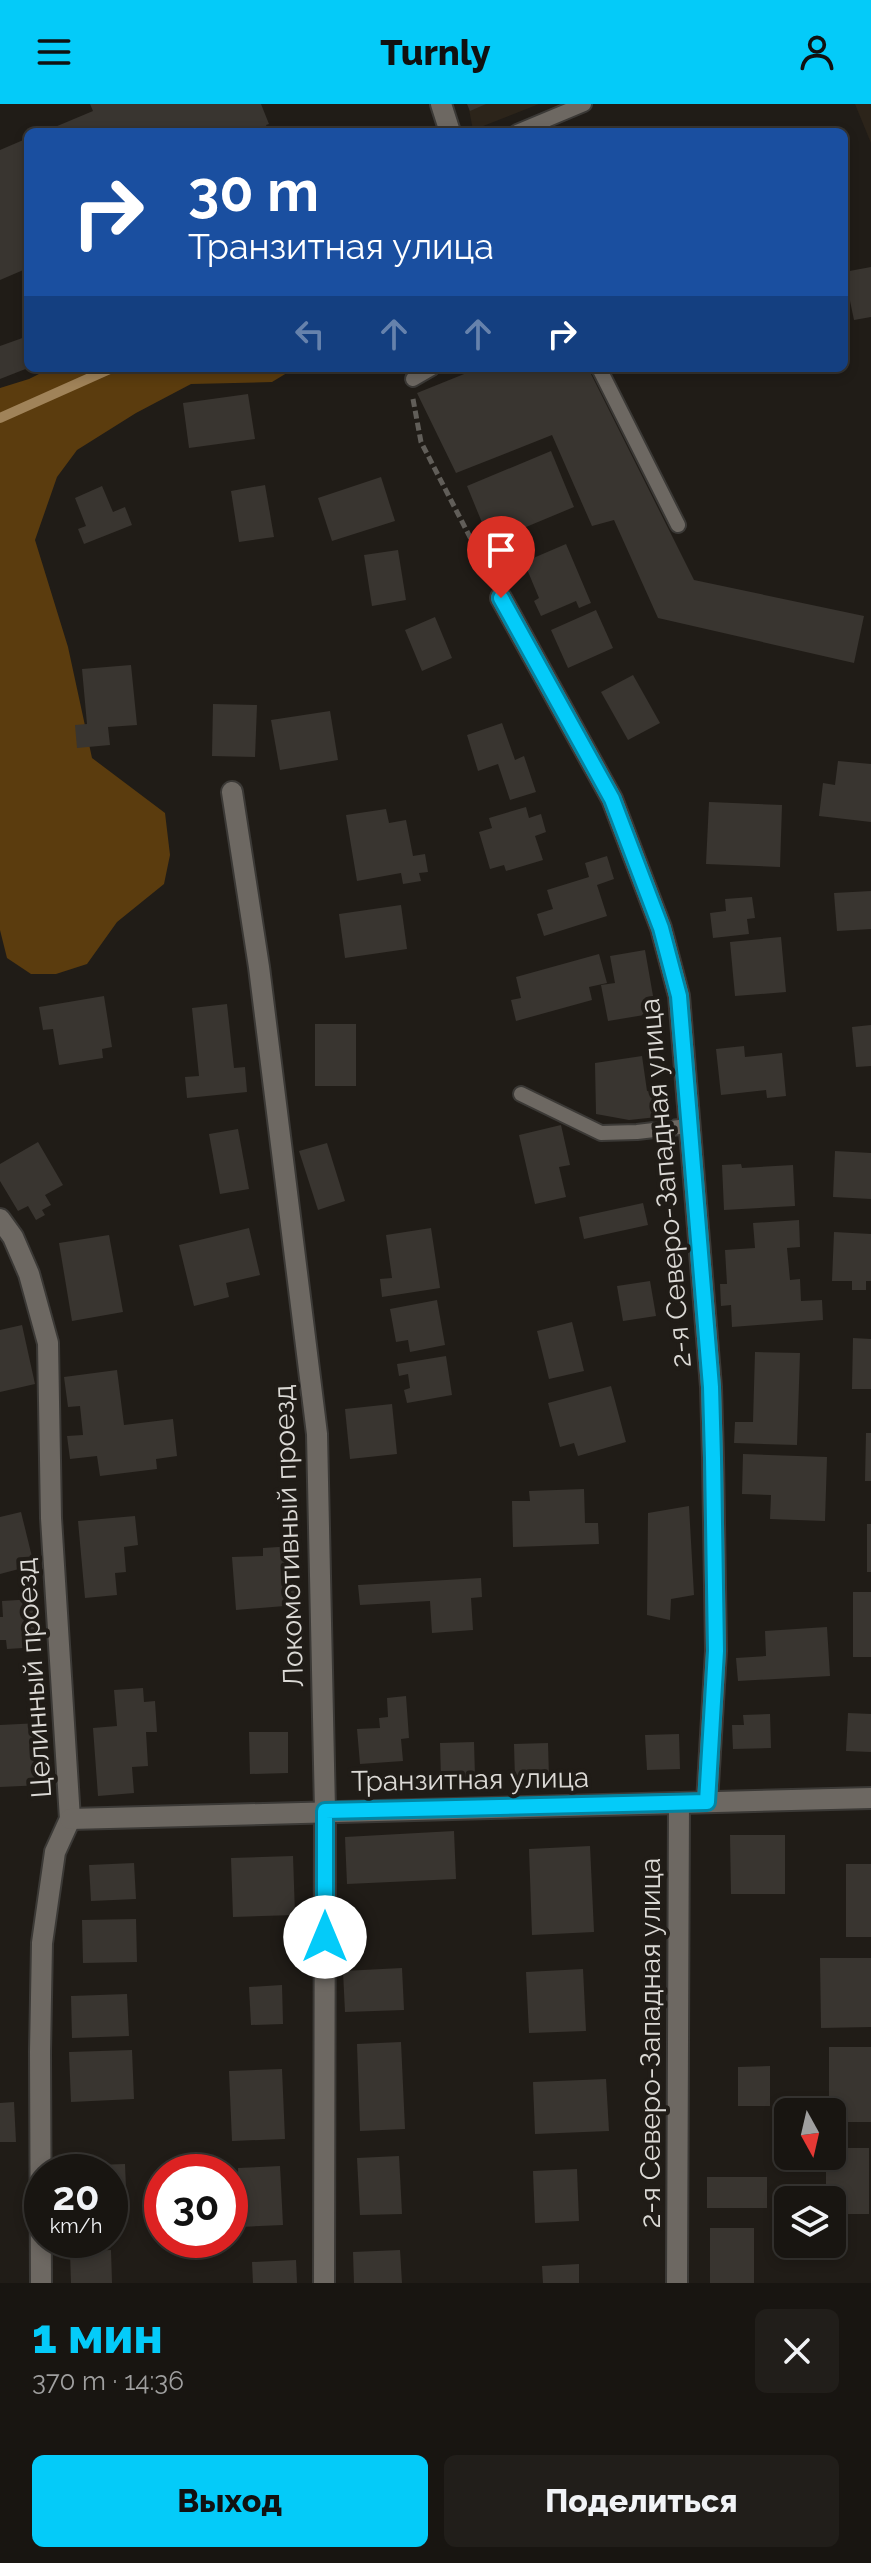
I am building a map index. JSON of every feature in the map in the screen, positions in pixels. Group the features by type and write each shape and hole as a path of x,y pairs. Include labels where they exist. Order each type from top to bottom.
{"street":[{"path":"441,104 449,128"},
{"name":"2-я Северо-Западная улица","path":"501,598 612,799 661,928 679,996 711,1387 716,1651 707,1802"},
{"name":"Локомотивный проезд","path":"232,792 259,967 317,1434 325,1811 324,2283"},
{"name":"Целинный проезд","path":"0,1219 13,1237 29,1274 48,1343 51,1518 70,1819 55,1852 42,1943 41,2283"},
{"name":"Транзитная улица","path":"70,1819 871,1798"},
{"name":"2-я Северо-Западная улица","path":"677,2283 679,1803"}],"lane":[{"path":"527,128 584,104"},
{"path":"413,379 425,372"},
{"path":"601,372 678,525"},
{"path":"521,1094 601,1133 688,1126"}],"path":[{"path":"413,379 421,442 501,598"}],"shaded area":[{"path":"468,104 539,104 478,128 473,128"},
{"path":"855,104 871,104 871,143"},
{"path":"43,372 288,372 272,382 191,384 136,413 77,450 57,477 35,540 68,647 92,758 165,813 170,855 164,884 117,922 87,964 56,974 31,974 7,958 0,930 0,388"}],"building":[{"path":"90,104 261,104 269,124 267,128 53,128 93,111"},
{"path":"467,104 486,104 470,111"},
{"path":"24,140 24,270 0,280 0,150"},
{"path":"871,267 871,317 854,320 848,291 848,271"},
{"path":"24,337 24,370 0,379 0,346"},
{"path":"469,372 590,372 694,580 864,616 854,663 658,618 614,520 592,526 552,435 456,473 417,393"},
{"path":"248,394 255,439 189,448 183,403"},
{"path":"551,451 574,507 490,542 467,486"},
{"path":"381,477 395,521 332,541 318,498"},
{"path":"265,485 274,537 239,542 231,491"},
{"path":"102,486 113,512 125,507 132,525 84,544 78,529 86,526 75,498"},
{"path":"566,544 591,603 579,608 576,601 541,616 534,601 539,598 524,562"},
{"path":"398,550 406,600 372,606 364,555"},
{"path":"596,610 613,648 568,668 551,630"},
{"path":"435,617 452,658 422,671 405,630"},
{"path":"131,665 137,725 108,727 110,745 77,748 75,725 87,724 82,669"},
{"path":"633,675 660,723 628,740 601,692"},
{"path":"213,704 257,705 255,757 212,756"},
{"path":"330,711 338,760 280,770 271,720"},
{"path":"502,723 515,760 524,756 536,792 510,800 498,764 478,771 467,735"},
{"path":"838,761 871,764 871,822 819,816 823,783 835,785"},
{"path":"709,802 782,805 780,867 706,864"},
{"path":"526,807 529,818 541,814 546,832 535,836 543,860 506,871 504,865 490,869 479,832 492,828 489,818"},
{"path":"386,809 389,823 406,820 413,856 425,854 428,872 419,873 421,881 403,884 401,873 357,881 346,815"},
{"path":"607,856 614,879 597,885 607,916 544,936 537,914 553,909 547,890 589,877 585,863"},
{"path":"871,891 871,929 837,931 834,893"},
{"path":"752,897 755,918 747,919 749,934 713,938 710,913 726,911 725,899"},
{"path":"401,905 407,949 345,958 339,914"},
{"path":"781,937 786,992 735,996 730,942"},
{"path":"645,950 656,1013 608,1021 601,985 615,983 610,956"},
{"path":"599,954 607,983 589,987 592,1000 516,1021 511,1000 521,998 516,977"},
{"path":"104,996 112,1047 102,1049 103,1058 59,1065 53,1029 43,1030 39,1007"},
{"path":"227,1004 234,1068 245,1067 247,1092 187,1098 185,1077 199,1076 192,1008"},
{"path":"315,1024 356,1024 356,1086 315,1086"},
{"path":"871,1025 871,1066 856,1067 852,1027"},
{"path":"744,1046 745,1057 782,1053 786,1096 767,1098 766,1090 721,1095 716,1049"},
{"path":"642,1056 647,1091 663,1093 667,1116 629,1120 596,1114 595,1063"},
{"path":"561,1125 570,1165 559,1167 566,1197 535,1204 519,1135"},
{"path":"238,1129 249,1189 220,1194 209,1134"},
{"path":"38,1142 63,1185 45,1195 51,1205 42,1210 45,1215 36,1220 28,1206 18,1211 0,1181 0,1164"},
{"path":"327,1143 345,1201 318,1210 299,1151"},
{"path":"835,1151 871,1153 871,1199 833,1197"},
{"path":"741,1164 742,1168 793,1165 795,1206 724,1210 722,1165"},
{"path":"643,1203 648,1225 584,1239 579,1217"},
{"path":"799,1220 800,1247 787,1248 790,1280 800,1279 801,1301 822,1300 823,1320 732,1327 731,1305 721,1306 720,1284 727,1284 725,1250 755,1248 753,1223"},
{"path":"249,1228 260,1275 226,1283 229,1297 194,1306 179,1245"},
{"path":"431,1228 440,1288 382,1297 380,1279 392,1278 386,1235"},
{"path":"834,1232 871,1234 871,1281 866,1281 866,1290 852,1290 852,1281 832,1281"},
{"path":"109,1235 123,1312 72,1321 59,1243"},
{"path":"650,1281 656,1316 623,1321 617,1286"},
{"path":"437,1300 445,1345 410,1352 408,1340 396,1342 390,1309"},
{"path":"572,1322 584,1371 549,1379 537,1331"},
{"path":"22,1325 35,1384 0,1392 0,1330"},
{"path":"853,1338 871,1339 871,1389 852,1389"},
{"path":"755,1352 800,1353 797,1445 734,1443 735,1422 753,1422"},
{"path":"446,1356 452,1395 407,1403 404,1390 410,1388 408,1374 399,1376 397,1364"},
{"path":"117,1370 124,1425 173,1419 177,1456 156,1459 157,1469 100,1476 97,1456 70,1459 67,1436 83,1435 80,1406 68,1407 64,1377"},
{"path":"611,1386 626,1442 578,1456 574,1443 560,1447 548,1403"},
{"path":"392,1404 397,1454 350,1459 345,1409"},
{"path":"866,1433 871,1433 871,1481 865,1481"},
{"path":"743,1454 827,1457 825,1521 770,1519 771,1495 742,1494"},
{"path":"584,1489 585,1523 598,1523 599,1544 513,1547 512,1501 530,1501 529,1491"},
{"path":"689,1506 694,1595 671,1599 670,1620 647,1615 648,1513"},
{"path":"21,1512 34,1565 0,1574 0,1517"},
{"path":"135,1516 138,1545 124,1547 126,1572 115,1573 117,1595 85,1598 78,1521"},
{"path":"867,1524 871,1524 871,1572 867,1572"},
{"path":"294,1546 297,1605 236,1610 232,1557 263,1556 263,1548"},
{"path":"481,1578 482,1597 471,1598 473,1630 432,1633 430,1601 360,1605 358,1585"},
{"path":"853,1592 871,1592 871,1657 853,1657"},
{"path":"34,1599 39,1647 7,1649 6,1640 0,1640 2,1601"},
{"path":"827,1627 830,1676 738,1681 736,1658 766,1656 765,1631"},
{"path":"143,1688 144,1702 155,1701 157,1732 146,1732 148,1766 132,1767 134,1793 98,1796 93,1728 117,1726 114,1690"},
{"path":"406,1696 409,1738 401,1739 403,1761 360,1764 357,1729 380,1728 379,1718 388,1717 387,1698"},
{"path":"848,1713 871,1714 871,1752 846,1751"},
{"path":"770,1714 771,1748 733,1749 732,1725 744,1725 743,1715"},
{"path":"40,1723 43,1785 0,1787 0,1725"},
{"path":"249,1732 288,1732 288,1773 250,1774"},
{"path":"679,1734 680,1769 647,1770 645,1735"},
{"path":"474,1742 475,1777 441,1778 440,1743"},
{"path":"548,1743 549,1778 515,1779 514,1744"},
{"path":"454,1831 456,1879 347,1884 345,1837"},
{"path":"730,1835 785,1835 785,1894 731,1894"},
{"path":"590,1846 594,1932 532,1935 529,1849"},
{"path":"293,1856 295,1915 233,1917 231,1858"},
{"path":"134,1863 136,1899 91,1901 89,1865"},
{"path":"846,1864 871,1864 871,1937 846,1937"},
{"path":"136,1919 137,1962 83,1963 82,1920"},
{"path":"820,1958 871,1958 871,2027 821,2028"},
{"path":"402,1968 404,2010 345,2012 343,1971"},
{"path":"583,1969 586,2031 529,2033 526,1972"},
{"path":"282,1985 283,2024 251,2025 249,1987"},
{"path":"127,1994 129,2036 72,2038 71,1996"},
{"path":"401,2042 405,2129 360,2131 357,2044"},
{"path":"829,2047 871,2047 871,2122 846,2122 846,2098 829,2098"},
{"path":"132,2050 134,2099 71,2102 69,2052"},
{"path":"770,2066 770,2106 738,2106 738,2067"},
{"path":"282,2069 285,2139 232,2141 229,2071"},
{"path":"606,2079 609,2131 535,2134 533,2082"},
{"path":"14,2102 16,2142 0,2142 0,2103"},
{"path":"846,2148 869,2148 869,2214 846,2214 846,2186 826,2186 826,2170 846,2170"},
{"path":"399,2156 402,2214 360,2215 357,2158"},
{"path":"280,2166 283,2225 248,2227 248,2168"},
{"path":"577,2169 579,2221 535,2223 533,2171"},
{"path":"707,2177 767,2177 767,2208 707,2208"},
{"path":"710,2228 754,2228 754,2283 710,2283"},
{"path":"400,2250 402,2283 354,2283 353,2252"},
{"path":"70,2258 111,2258 112,2283 71,2283"},
{"path":"296,2260 297,2283 253,2283 252,2262"},
{"path":"579,2264 579,2283 543,2283 542,2266"}],"waterway":[{"path":"0,418 103,372"}],"route":[{"path":"325,1937 325,1811 707,1802 716,1651 711,1387 679,996 661,928 612,799 501,598"}]}
